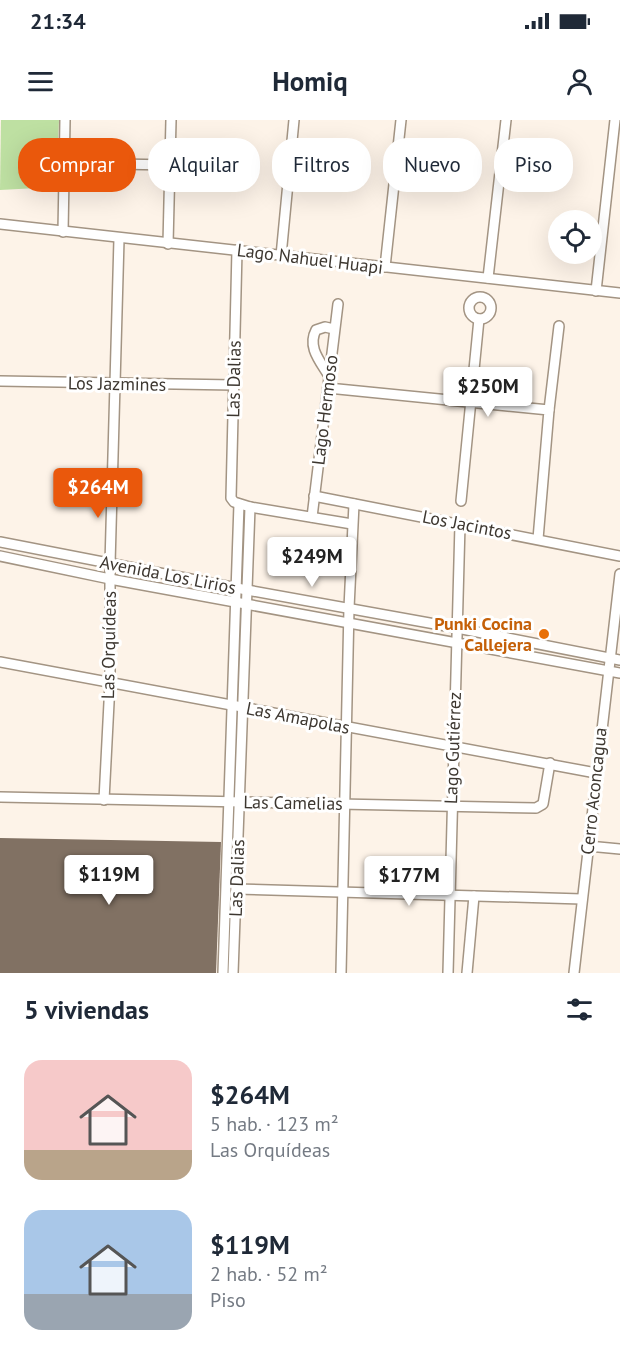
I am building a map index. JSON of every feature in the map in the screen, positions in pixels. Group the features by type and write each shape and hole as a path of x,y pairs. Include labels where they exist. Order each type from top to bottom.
{"street":[{"path":"63,232 65,120"},
{"path":"171,120 171,138"},
{"path":"281,256 294,120"},
{"path":"385,267 401,120"},
{"path":"488,278 506,120"},
{"path":"596,291 615,120"},
{"path":"168,244 169,192"},
{"name":"Lago Nahuel Huapi","path":"0,224 620,293"},
{"name":"Las Orquídeas","path":"104,800 110,683 110,564 119,239"},
{"name":"Las Dalias","path":"223,973 239,504 231,498 237,250"},
{"name":"Lago Hermoso","path":"312,517 338,303"},
{"path":"461,501 479,319"},
{"path":"538,539 559,326"},
{"path":"329,376 312,346 316,330 325,327 334,329"},
{"name":"Los Jazmines","path":"0,381 234,385"},
{"path":"328,388 549,410"},
{"name":"Los Jacintos","path":"314,496 620,555"},
{"path":"239,504 352,524"},
{"path":"341,973 349,608 354,504"},
{"name":"Las Dalias","path":"234,973 250,507"},
{"name":"Lago Gutiérrez","path":"448,973 460,524"},
{"name":"Avenida Los Lirios","path":"0,542 247,591 349,608 620,660"},
{"name":"Avenida Los Lirios","path":"0,556 110,579 620,673"},
{"name":"Cerro Aconcagua","path":"574,973 620,574"},
{"name":"Las Amapolas","path":"0,662 597,773"},
{"name":"Las Camelias","path":"0,797 536,808 543,804 550,763"},
{"path":"588,846 620,849"},
{"path":"236,889 582,899"},
{"path":"467,973 474,896"}],"green space":[{"path":"1,120 59,120 58,138 18,138 18,189 0,190"}],"building":[{"path":"0,838 221,842 216,973 0,973"}],"place":[{"name":"Punki Cocina Callejera","path":"544,634"}]}
